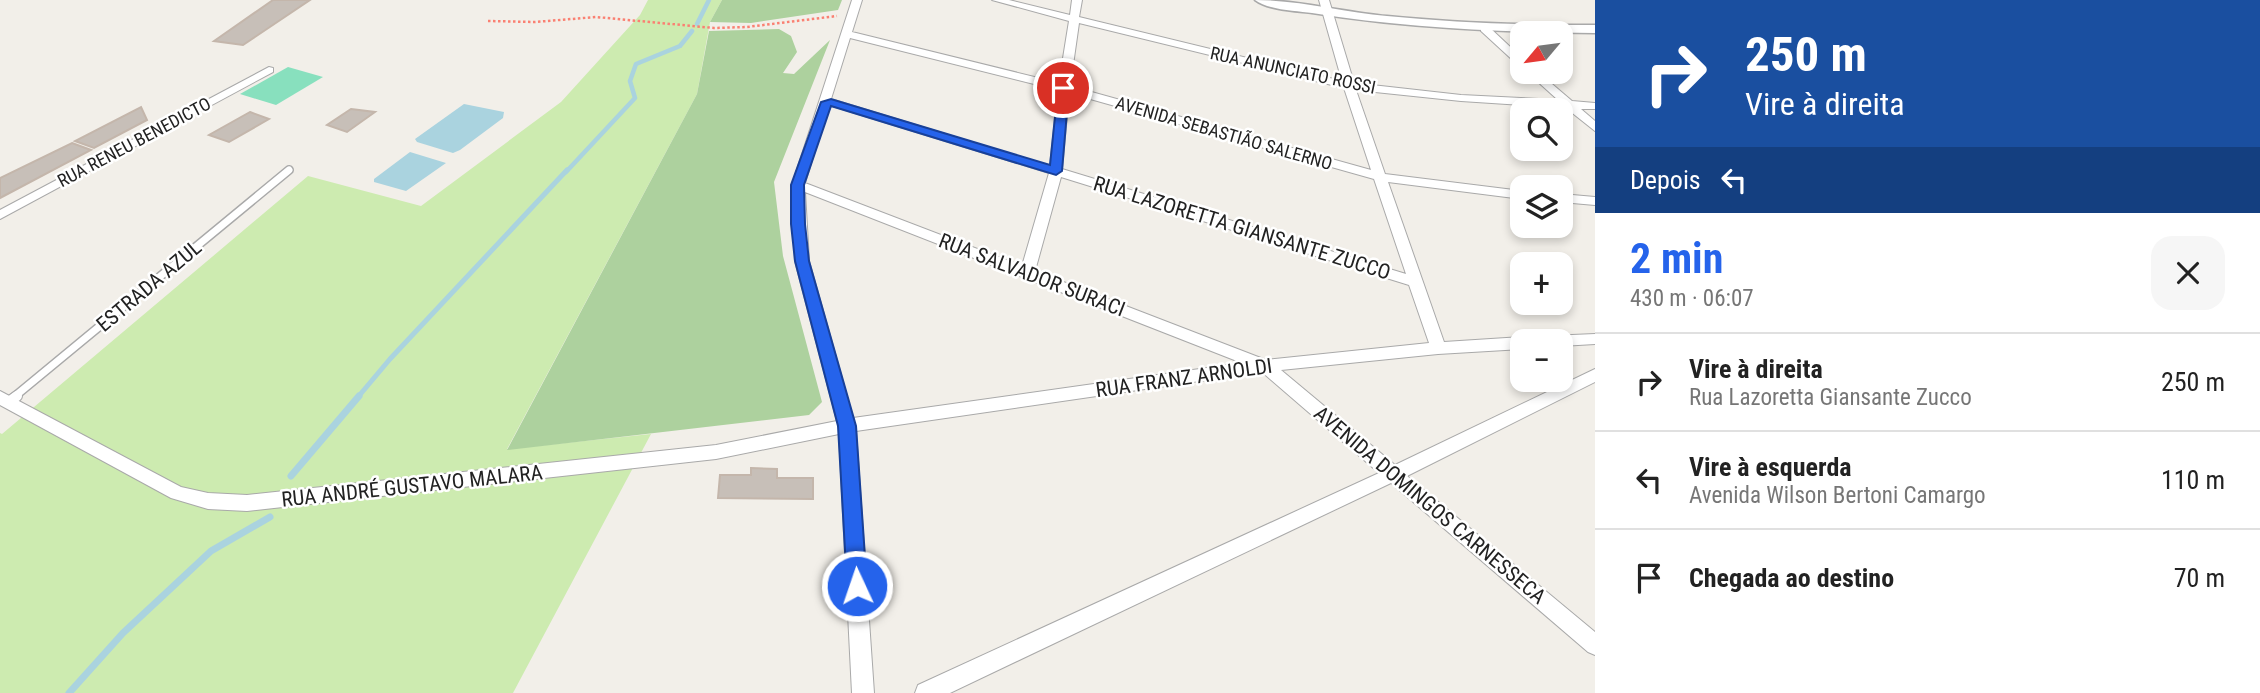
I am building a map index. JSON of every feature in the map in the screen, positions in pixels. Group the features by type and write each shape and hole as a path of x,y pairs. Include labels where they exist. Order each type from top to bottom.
{"street":[{"name":"RUA ANUNCIATO ROSSI","path":"997,0 1349,86 1510,102"},
{"path":"1027,273 1056,171 1063,88 1077,0"},
{"path":"1261,0 1330,15 1485,29 1595,29"},
{"path":"1324,0 1349,86 1438,348"},
{"path":"855,7 827,102 798,185 802,261 847,426 863,693"},
{"path":"1485,29 1510,52"},
{"name":"AVENIDA SEBASTIÃO SALERNO","path":"848,34 1063,88 1381,177 1510,193"},
{"name":"RUA RENEU BENEDICTO","path":"0,215 269,70"},
{"path":"1545,84 1561,98"},
{"name":"RUA LAZORETTA GIANSANTE ZUCCO","path":"827,102 1415,282"},
{"name":"RUA ANUNCIATO ROSSI","path":"1573,106 1595,106"},
{"path":"1573,109 1595,127"},
{"name":"RUA SALVADOR SURACI","path":"798,185 1265,366"},
{"path":"1573,199 1595,201"},
{"path":"1573,340 1595,339"},
{"name":"RUA FRANZ ARNOLDI","path":"847,426 1265,366 1438,348 1510,344"},
{"name":"AVENIDA DOMINGOS CARNESSECA","path":"1265,366 1595,645"},
{"path":"926,693 1394,474 1595,375"},
{"name":"RUA ANDRÉ GUSTAVO MALARA","path":"5,399 177,493 208,501 247,503 716,452 847,426"}],"lane":[{"name":"ESTRADA AZUL","path":"5,399 289,170"}],"path":[{"path":"488,21 535,22 596,17 714,28 759,26 855,7"}],"green space":[{"path":"648,0 722,0 710,22 697,94 507,449 651,434 513,693 0,693 0,433 308,176 421,206 561,102 640,15"},
{"path":"722,0 842,0 838,10 751,23 710,22"},
{"path":"779,29 791,36 797,52 783,73 794,74 830,40 774,182 783,256 822,402 809,415 507,450 697,94 709,31"},
{"path":"288,67 323,77 276,105 240,94"}],"water":[{"path":"464,104 504,112 503,118 453,153 417,142 415,139"},
{"path":"410,152 446,163 406,191 374,182 374,179"}],"building":[{"path":"273,0 310,0 243,45 214,41"},
{"path":"141,107 147,120 94,148 75,141"},
{"path":"351,109 375,112 347,132 327,125"},
{"path":"250,112 269,119 229,142 209,135"},
{"path":"72,143 91,150 0,198 0,178"},
{"path":"751,468 777,469 777,478 813,478 813,499 718,498 720,475 751,475"}],"waterway":[{"path":"697,24 709,0"},
{"path":"566,172 635,98 630,81 636,64 680,46 692,31"},
{"path":"358,397 390,359 567,170"},
{"path":"291,476 359,396"},
{"path":"69,693 123,633 211,551 270,517"}],"route":[{"path":"857,586 847,426 802,261 798,224 798,185 827,102 1056,171 1063,88"}]}
